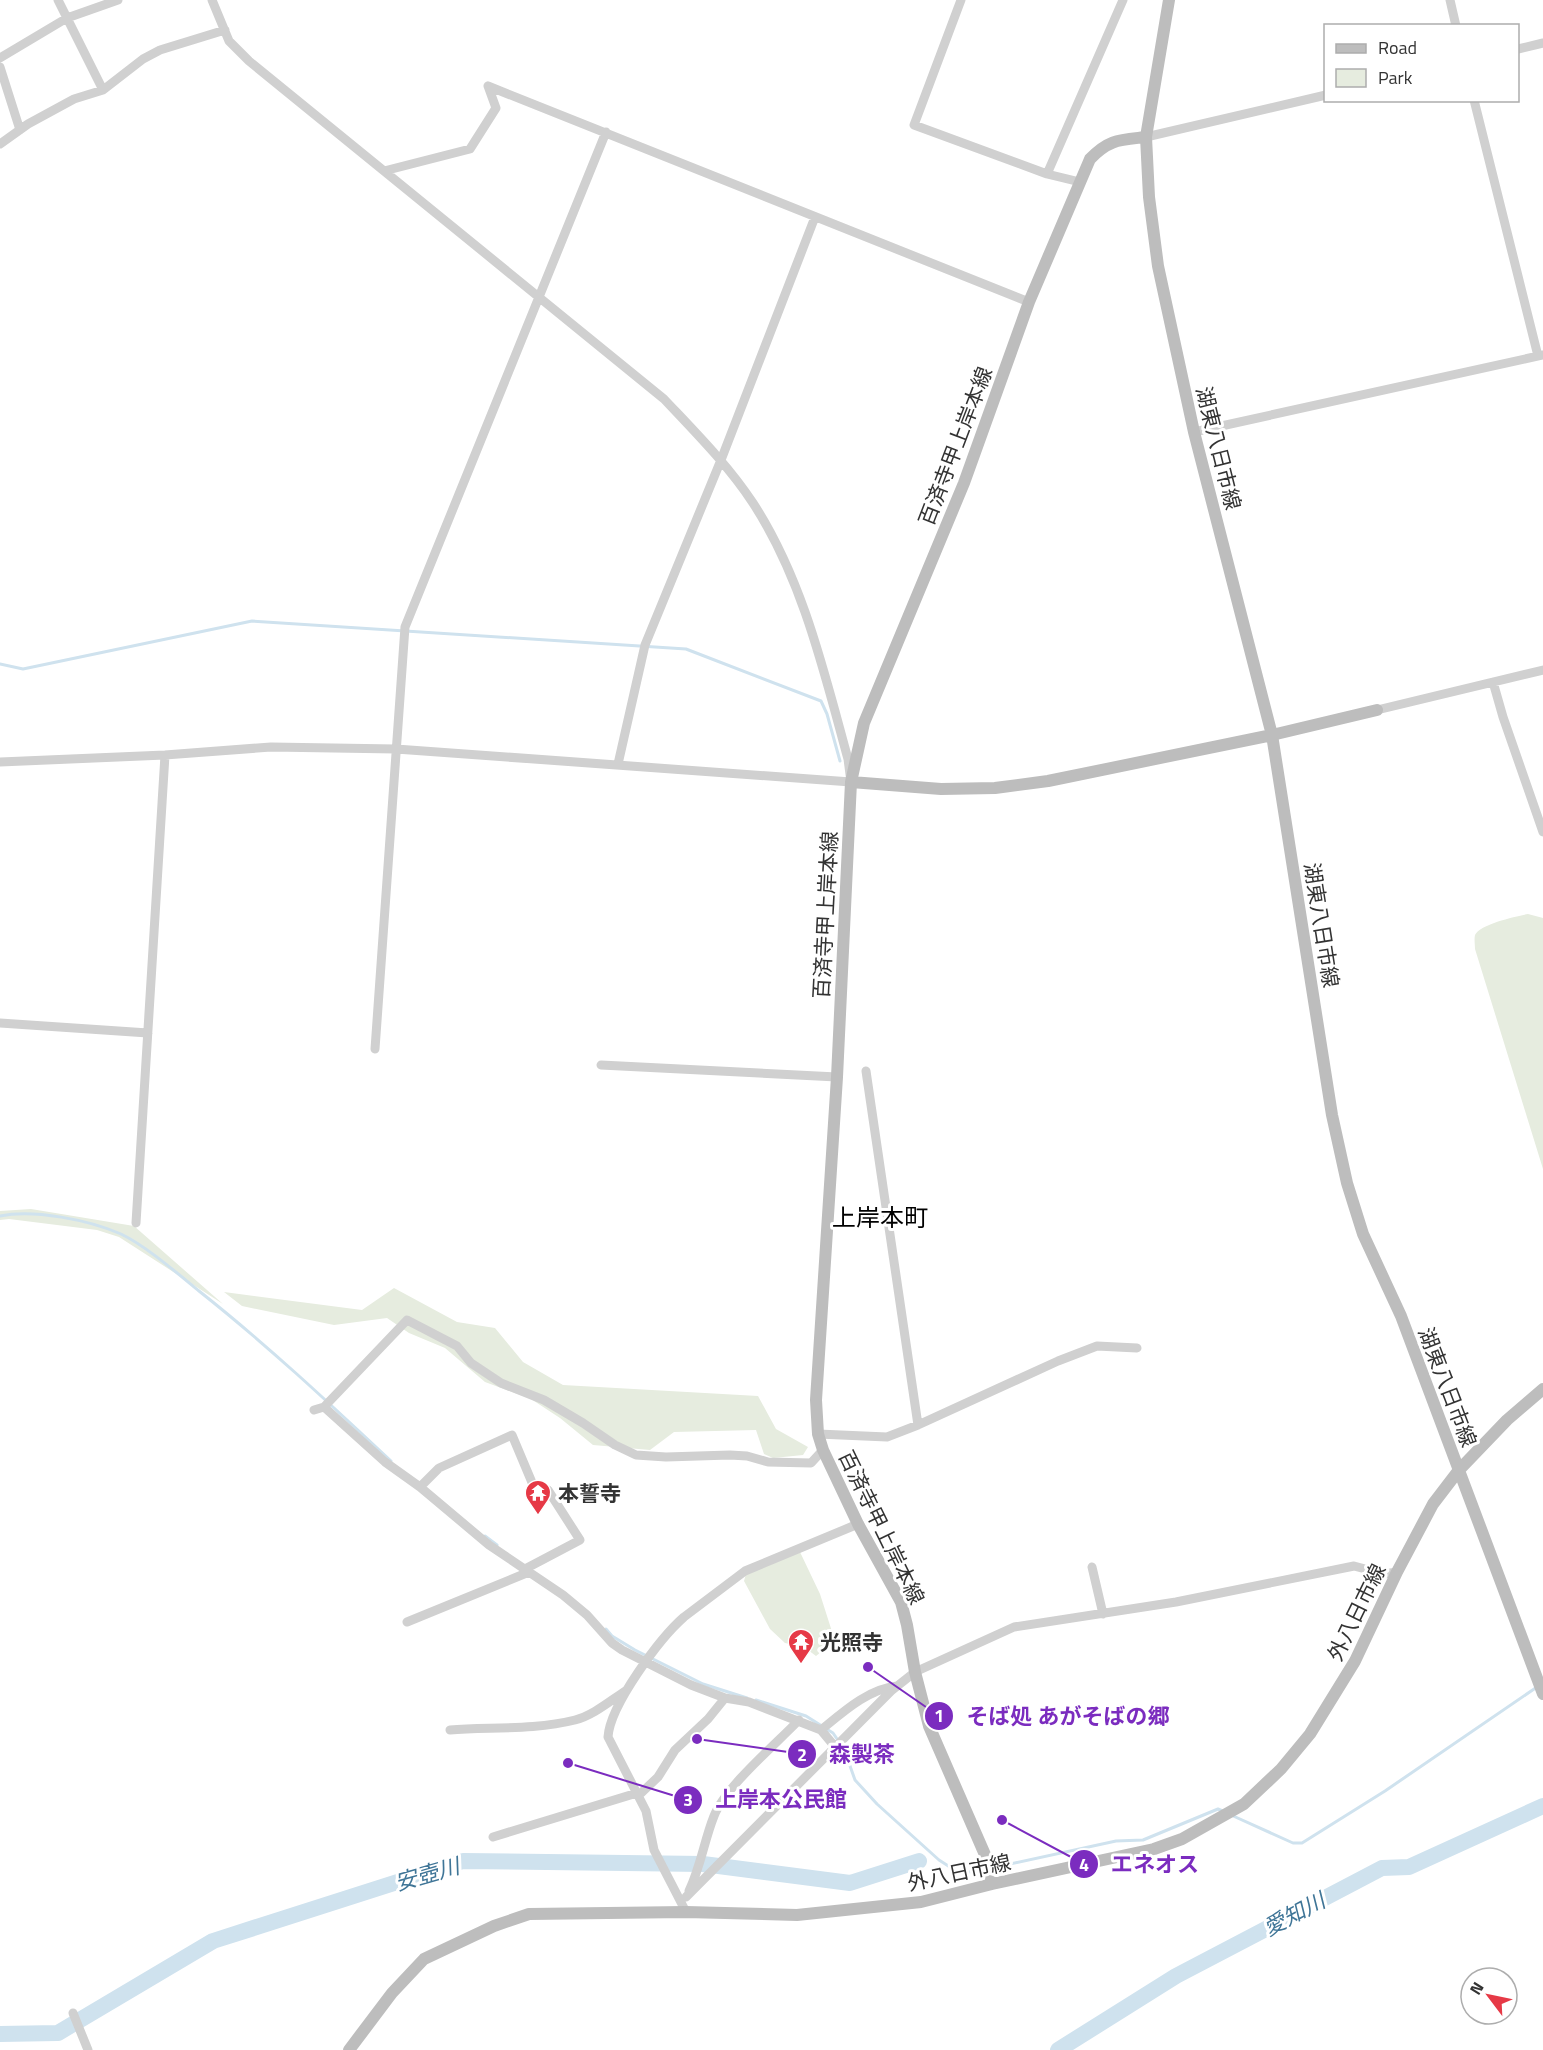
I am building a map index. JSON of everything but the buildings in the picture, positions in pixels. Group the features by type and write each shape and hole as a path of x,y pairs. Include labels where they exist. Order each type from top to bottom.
{"main road":[{"path":"1146,137 1169,0"},
{"name":"百済寺甲上岸本線","path":"991,1878 986,1857 929,1726 901,1602 858,1524 823,1450 819,1434 816,1400 837,1077 851,782 864,723 964,483 1029,302 1090,159 1100,148 1113,141 1146,137"},
{"name":"湖東八日市線","path":"1146,137 1149,196 1158,266 1194,432 1272,735 1332,1115 1347,1183 1363,1234 1401,1316 1543,1694"},
{"path":"851,782 941,789 995,788 1047,781 1272,735 1377,710"},
{"name":"外八日市線","path":"349,2050 392,1993 424,1959 494,1926 529,1914 686,1912 797,1915 921,1902 991,1878 1154,1849 1182,1839 1244,1804 1281,1769 1310,1734 1355,1661 1397,1572 1433,1504 1459,1470 1507,1420 1543,1389"}],"street":[{"path":"58,0 103,90"},
{"path":"0,58 67,18 118,0"},
{"path":"0,762 271,747 396,749 851,782 848,759 807,614 782,557 754,504 721,460 664,399 249,61 229,41 212,0"},
{"path":"961,0 914,125 1047,174 1080,182"},
{"path":"1047,174 1123,0"},
{"path":"1450,0 1456,24"},
{"path":"0,144 74,99 103,90 133,66 160,50 225,30"},
{"path":"1519,49 1543,43"},
{"path":"0,67 20,130"},
{"path":"384,171 470,149 496,108 488,86 1029,302"},
{"path":"1146,137 1324,95"},
{"path":"1194,432 1540,356 1475,102"},
{"path":"375,1049 405,627 541,297 606,132"},
{"path":"618,764 645,645 721,460 815,218"},
{"path":"1377,710 1543,670"},
{"path":"1494,682 1503,717 1543,832"},
{"path":"136,1223 165,754"},
{"path":"0,1023 148,1033"},
{"path":"602,1065 837,1077"},
{"path":"866,1071 918,1425"},
{"path":"823,1450 811,1463 768,1462 747,1456 730,1455 666,1457 636,1455 615,1445 544,1400 501,1383 471,1363 457,1346 407,1320 319,1409 420,1487 489,1545 563,1595 579,1608 612,1643 691,1685 724,1698 749,1702 821,1730 836,1748"},
{"path":"819,1434 887,1437 1097,1346 1137,1348"},
{"path":"408,1622 527,1571 580,1540 548,1490 536,1492 512,1435 439,1468 420,1487"},
{"path":"686,1912 654,1850 646,1811 608,1737 615,1711 646,1662 675,1624 745,1570 858,1524"},
{"path":"686,1897 836,1748 864,1717 915,1672 1014,1627 1176,1602 1354,1566 1384,1574 1397,1572"},
{"path":"1092,1567 1102,1614"},
{"path":"821,1730 848,1708 883,1687 897,1686"},
{"path":"450,1730 533,1726 577,1720 629,1689"},
{"path":"493,1837 638,1795 658,1778 675,1750 708,1719 724,1698"},
{"path":"686,1912 686,1897 698,1873 714,1816 725,1795 799,1720"},
{"path":"73,2013 88,2050"}],"green space":[{"path":"1528,914 1543,918 1543,1169 1475,949 1475,935 1484,927"},
{"path":"31,1209 134,1226 223,1304 119,1237 97,1230 9,1219 0,1220 0,1211"},
{"path":"394,1288 457,1322 495,1328 523,1362 563,1385 758,1396 776,1429 808,1447 803,1455 773,1458 764,1454 756,1430 674,1432 650,1450 593,1445 560,1418 531,1399 485,1382 445,1348 409,1333 387,1318 334,1325 242,1306 224,1292 362,1310"},
{"path":"800,1552 820,1594 835,1641 816,1656 804,1647 785,1643 770,1629 744,1581 746,1574"}],"waterway":[{"path":"0,664 23,669 252,621 686,649 821,701 840,761"},
{"path":"0,1216 29,1214 78,1220 121,1234 141,1245 248,1332 391,1461"},
{"path":"485,1536 497,1545"},
{"path":"606,1629 612,1636 635,1650 703,1684 747,1698"},
{"path":"1231,1815 1293,1843 1302,1843 1385,1791 1537,1687"},
{"path":"756,1700 806,1716 833,1733 844,1749 855,1780 877,1804 939,1860 964,1873 985,1869"},
{"name":"愛知川","path":"1058,2050 1176,1976 1382,1868 1409,1867 1543,1806"},
{"path":"992,1868 1116,1841 1143,1840 1218,1809 1225,1812"},
{"name":"安壺川","path":"0,2034 58,2033 213,1941 463,1861 703,1864 850,1883 919,1861"}],"place":[{"name":"本誓寺","path":"538,1516"},
{"name":"光照寺","path":"801,1665"},
{"name":"そば処 あがそばの郷","path":"868,1667"},
{"name":"森製茶","path":"697,1739"},
{"name":"上岸本公民館","path":"568,1763"},
{"name":"エネオス","path":"1002,1820"}],"district":[{"name":"上岸本町","path":"880,1217"}]}
